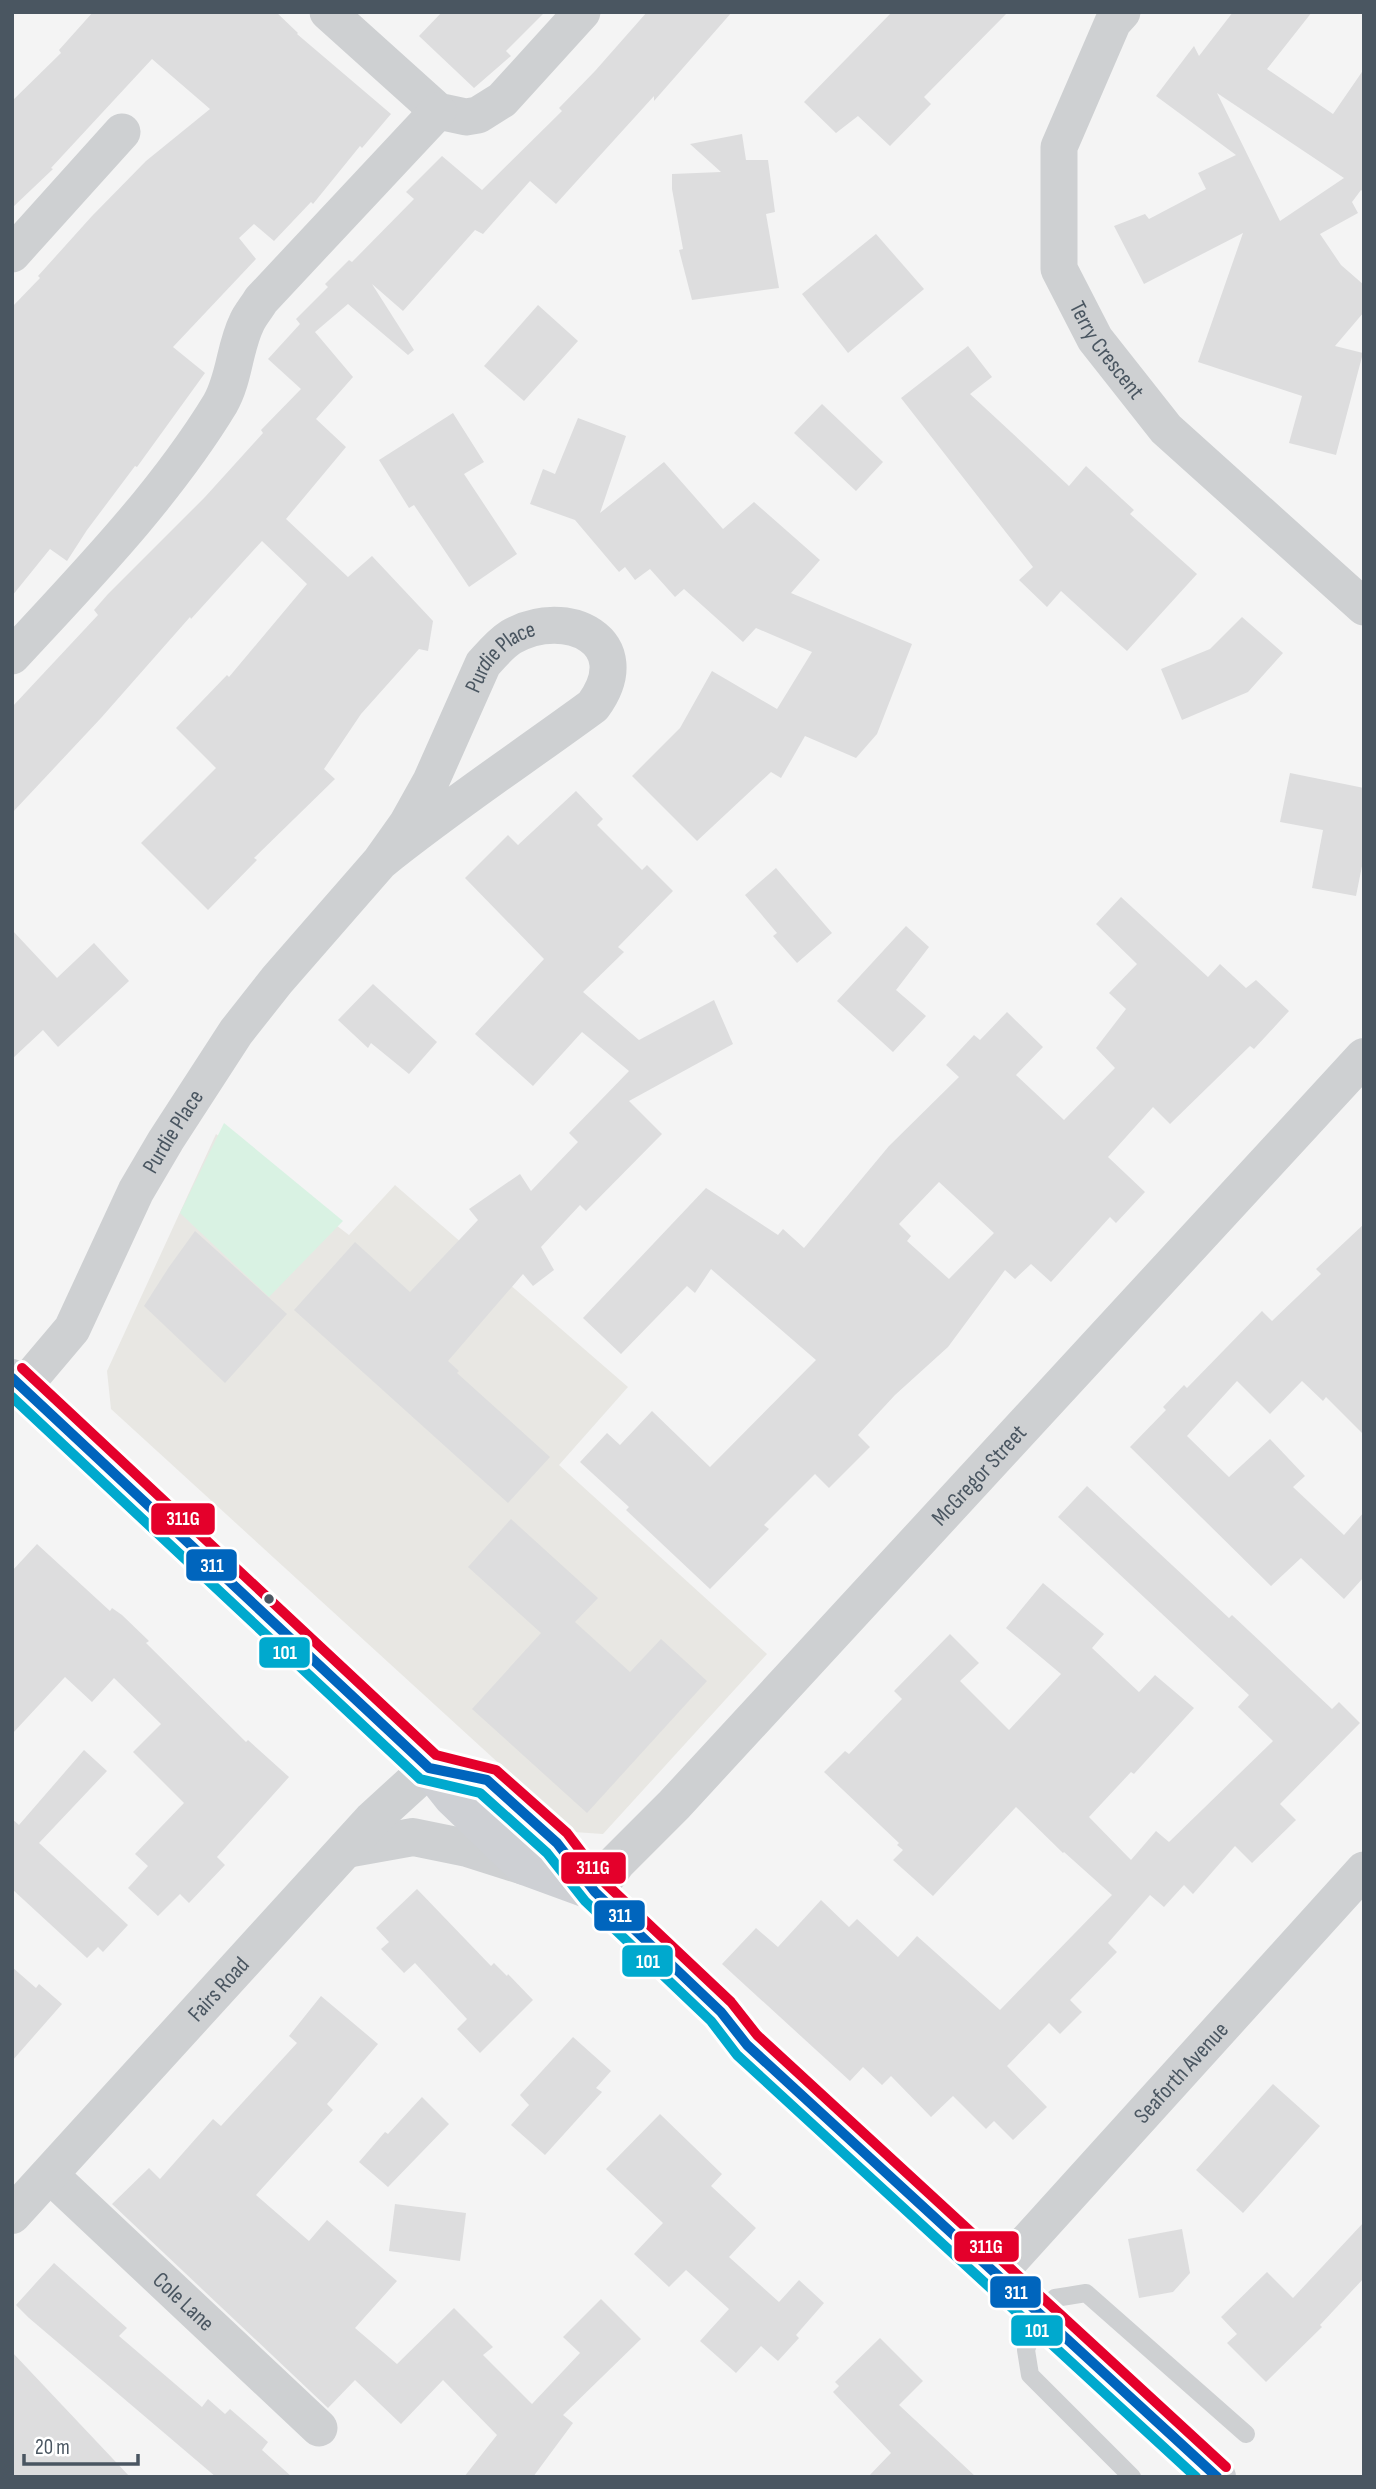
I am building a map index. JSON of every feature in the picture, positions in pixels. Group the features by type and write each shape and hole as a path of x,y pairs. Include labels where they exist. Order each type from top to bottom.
{"main road":[{"path":"18,1382 429,1768 452,1797 524,1866 595,1892"},
{"path":"429,1768 487,1780 556,1843 595,1892 720,2012 747,2045 1217,2477"}],"street":[{"path":"328,12 438,111 466,117 478,116 502,100 582,12"},
{"name":"Terry Crescent","path":"1122,12 1113,22 1059,147 1059,268 1095,339 1166,429 1364,607"},
{"path":"12,656 96,566 138,516 208,423 232,376 247,323 261,300 438,111"},
{"path":"12,254 122,132"},
{"name":"Purdie Place","path":"18,1382 72,1329 136,1191 236,1032 277,980 380,862 407,824 431,781 484,664 495,650 510,638 545,625 568,625 587,632 599,643 608,660 608,678 603,692 593,706 433,820 380,862"},
{"name":"McGregor Street","path":"595,1892 617,1862 674,1805 1364,1057"},
{"name":"Fairs Road","path":"12,2215 372,1820 429,1768"},
{"path":"346,1849 414,1836 467,1848 524,1866"},
{"name":"Seaforth Avenue","path":"996,2276 1364,1870"},
{"name":"Cole Lane","path":"50,2175 319,2428"}],"lane":[{"path":"1132,2477 1030,2375 1026,2350 1039,2313 1055,2298 1086,2293 1246,2434"}],"shaded area":[{"path":"216,1134 349,1235 395,1185 628,1387 559,1465 767,1654 603,1834 574,1832 111,1409 107,1371"}],"green space":[{"path":"224,1123 343,1221 269,1297 180,1213"}],"building":[{"path":"93,12 276,12 297,34 391,114 362,148 360,146 313,204 311,202 274,241 254,224 239,238 256,259 173,347 205,373 137,467 135,466 87,530 67,561 50,549 12,596 12,307 92,216 146,161 210,109 152,59 51,168 53,169 12,208 12,101 61,53 59,50"},
{"path":"442,12 545,12 506,51 511,56 474,88 419,36"},
{"path":"647,12 732,12 654,101 654,96 556,204 530,181 483,234 475,230 403,311 372,284 414,350 408,355 348,304 315,332 353,377 316,419 346,447 286,519 348,577 372,556 433,621 428,651 419,649 361,714 324,769 335,779 254,858 257,860 208,910 141,843 216,768 176,728 227,675 229,677 307,584 262,541 12,813 12,707 98,615 94,610 108,594 205,497 263,433 261,430 301,389 268,359 300,324 296,319 328,287 325,284 349,260 352,262 414,199 406,192 442,156 482,190 562,111 559,108"},
{"path":"892,12 1008,12 924,97 931,104 890,146 858,116 836,133 804,102"},
{"path":"1233,12 1312,12 1267,69 1333,114 1364,69 1364,192 1361,190 1352,202 1358,213 1320,234 1341,265 1364,285 1364,312 1335,346 1363,353 1336,455 1289,443 1302,396 1198,362 1243,233 1144,284 1114,226 1145,214 1149,219 1206,189 1198,173 1236,155 1156,96 1194,46 1199,56","holes":["1217,93 1344,178 1280,221"]},
{"path":"742,134 746,160 768,160 775,212 766,214 779,288 692,300 679,250 683,249 672,189 672,174 721,172 690,144"},
{"path":"876,234 924,289 848,353 802,294"},
{"path":"538,305 578,341 524,401 484,366"},
{"path":"968,346 992,377 970,394 1069,486 1086,466 1134,510 1130,514 1197,574 1127,651 1061,591 1047,607 1019,580 1033,567 901,398"},
{"path":"822,404 883,462 856,491 794,433"},
{"path":"453,413 484,462 464,474 517,554 469,587 414,505 409,508 379,460"},
{"path":"578,418 626,436 600,513 664,462 723,529 754,502 820,560 791,593 912,644 877,734 856,758 805,736 781,778 771,772 697,841 632,776 680,728 712,671 777,709 812,652 756,628 743,642 684,589 675,597 650,569 635,580 625,567 619,572 575,520 530,504 543,469 555,474"},
{"path":"1242,617 1283,653 1248,692 1182,720 1161,669 1210,649"},
{"path":"1290,773 1364,788 1364,856 1356,896 1312,888 1323,830 1280,822"},
{"path":"576,791 603,819 597,825 642,870 647,865 673,891 618,947 624,952 583,992 639,1040 714,1000 733,1044 629,1101 662,1134 586,1211 580,1205 541,1247 554,1270 533,1286 523,1274 448,1361 459,1371 457,1373 550,1457 508,1503 294,1310 355,1242 410,1292 478,1220 469,1209 520,1174 531,1191 578,1142 569,1133 629,1071 582,1032 533,1086 475,1034 544,959 465,878 508,835 518,845"},
{"path":"776,868 832,933 797,963 773,936 777,933 745,895"},
{"path":"1121,897 1208,977 1220,964 1246,988 1256,980 1289,1011 1254,1049 1250,1046 1170,1124 1153,1107 1108,1157 1145,1192 1116,1223 1110,1217 1051,1282 1031,1264 1015,1279 1005,1270 948,1347 895,1395 858,1435 870,1447 829,1488 815,1474 764,1525 769,1529 710,1589 626,1510 629,1507 580,1462 607,1433 620,1445 652,1411 710,1467 816,1360 711,1269 695,1293 687,1286 621,1354 583,1318 706,1188 778,1235 783,1229 804,1248 889,1146 959,1077 946,1065 974,1035 980,1040 1007,1012 1043,1047 1016,1075 1064,1120 1115,1068 1096,1048 1126,1009 1109,993 1137,964 1096,924","holes":["939,1182 994,1233 949,1279 907,1241 911,1236 899,1224"]},
{"path":"906,926 929,947 896,990 926,1016 893,1052 837,1001"},
{"path":"12,930 57,978 94,943 129,981 58,1047 43,1030 12,1059"},
{"path":"373,984 437,1042 409,1074 371,1043 368,1048 338,1020"},
{"path":"1364,1224 1364,1435 1326,1397 1323,1401 1302,1381 1270,1414 1237,1381 1187,1436 1229,1477 1270,1439 1305,1476 1293,1487 1344,1535 1364,1512 1364,1577 1344,1599 1301,1558 1271,1586 1130,1447 1166,1410 1163,1407 1184,1385 1187,1388 1262,1311 1272,1321 1321,1274 1316,1269"},
{"path":"195,1231 287,1314 225,1383 144,1306"},
{"path":"1087,1486 1229,1618 1232,1615 1332,1709 1339,1702 1360,1723 1280,1804 1296,1820 1252,1863 1235,1846 1193,1894 1184,1885 1164,1907 1150,1895 1108,1943 1117,1952 1070,2000 1082,2012 1060,2034 1049,2023 1007,2066 1047,2107 1013,2140 994,2121 986,2129 953,2096 931,2117 891,2076 882,2085 863,2067 850,2081 722,1964 756,1928 778,1947 821,1900 849,1927 857,1919 898,1957 917,1936 1000,2010 1112,1895 1063,1853 1016,1807 933,1896 893,1860 903,1850 897,1845 899,1843 824,1772 845,1751 849,1754 902,1699 894,1691 950,1634 979,1663 960,1681 1009,1730 1061,1674 1006,1628 1043,1583 1104,1634 1092,1648 1139,1692 1155,1675 1194,1708 1134,1774 1131,1772 1089,1817 1131,1860 1156,1831 1169,1842 1273,1741 1238,1707 1249,1695 1058,1517"},
{"path":"511,1519 598,1598 575,1622 630,1672 661,1639 707,1681 587,1813 472,1709 541,1633 468,1567"},
{"path":"37,1544 110,1611 112,1608 122,1615 149,1641 146,1643 246,1742 248,1740 289,1777 217,1857 225,1865 189,1903 180,1894 158,1916 128,1888 148,1866 135,1854 184,1803 133,1752 161,1724 114,1678 92,1702 65,1677 12,1734 12,1571"},
{"path":"84,1750 107,1771 39,1843 128,1925 103,1952 98,1947 87,1958 12,1889 12,1819 19,1825"},
{"path":"417,1889 491,1966 494,1963 507,1976 508,1974 533,2000 480,2053 457,2029 467,2019 415,1963 404,1973 381,1949 389,1942 376,1928"},
{"path":"12,1967 36,1988 39,1984 62,2004 12,2061"},
{"path":"321,1996 378,2044 327,2104 333,2110 256,2195 309,2241 327,2220 397,2281 355,2328 397,2364 454,2308 493,2347 483,2355 532,2404 580,2353 563,2337 601,2299 641,2339 563,2415 573,2423 533,2477 464,2477 497,2435 443,2380 401,2424 355,2380 328,2408 112,2204 149,2168 160,2179 213,2119 221,2126 297,2043 289,2036"},
{"path":"573,2037 611,2071 596,2088 602,2092 545,2155 511,2125 529,2105 520,2095"},
{"path":"1273,2084 1320,2126 1243,2213 1196,2170"},
{"path":"422,2097 449,2124 388,2187 359,2162 385,2132 388,2134"},
{"path":"660,2114 722,2174 711,2186 756,2228 729,2257 779,2302 799,2280 824,2303 796,2335 799,2338 778,2361 761,2346 736,2373 700,2341 729,2309 686,2270 669,2287 634,2254 663,2223 606,2169"},
{"path":"395,2204 466,2213 460,2261 389,2251"},
{"path":"1364,2222 1364,2278 1320,2325 1322,2327 1266,2382 1227,2343 1237,2334 1221,2317 1267,2272 1293,2298"},
{"path":"1182,2229 1190,2273 1173,2292 1139,2298 1128,2239"},
{"path":"54,2263 127,2328 119,2336 202,2407 208,2399 225,2414 230,2409 268,2442 262,2450 292,2477 216,2477 29,2318 16,2305"},
{"path":"880,2338 923,2381 899,2405 976,2477 868,2477 891,2453 833,2392 839,2386 835,2382"},
{"path":"12,2352 130,2477 12,2477"}],"transit line":[{"name":"311G","path":"22,1368 436,1755 496,1770 567,1833 605,1883 731,2002 757,2035 1226,2467"},
{"name":"311","path":"12,1378 429,1768 487,1780 557,1843 595,1892 721,2012 747,2045 1217,2477"},
{"name":"101","path":"12,1397 420,1779 480,1793 547,1853 585,1901 711,2021 737,2055 1196,2477"}]}
